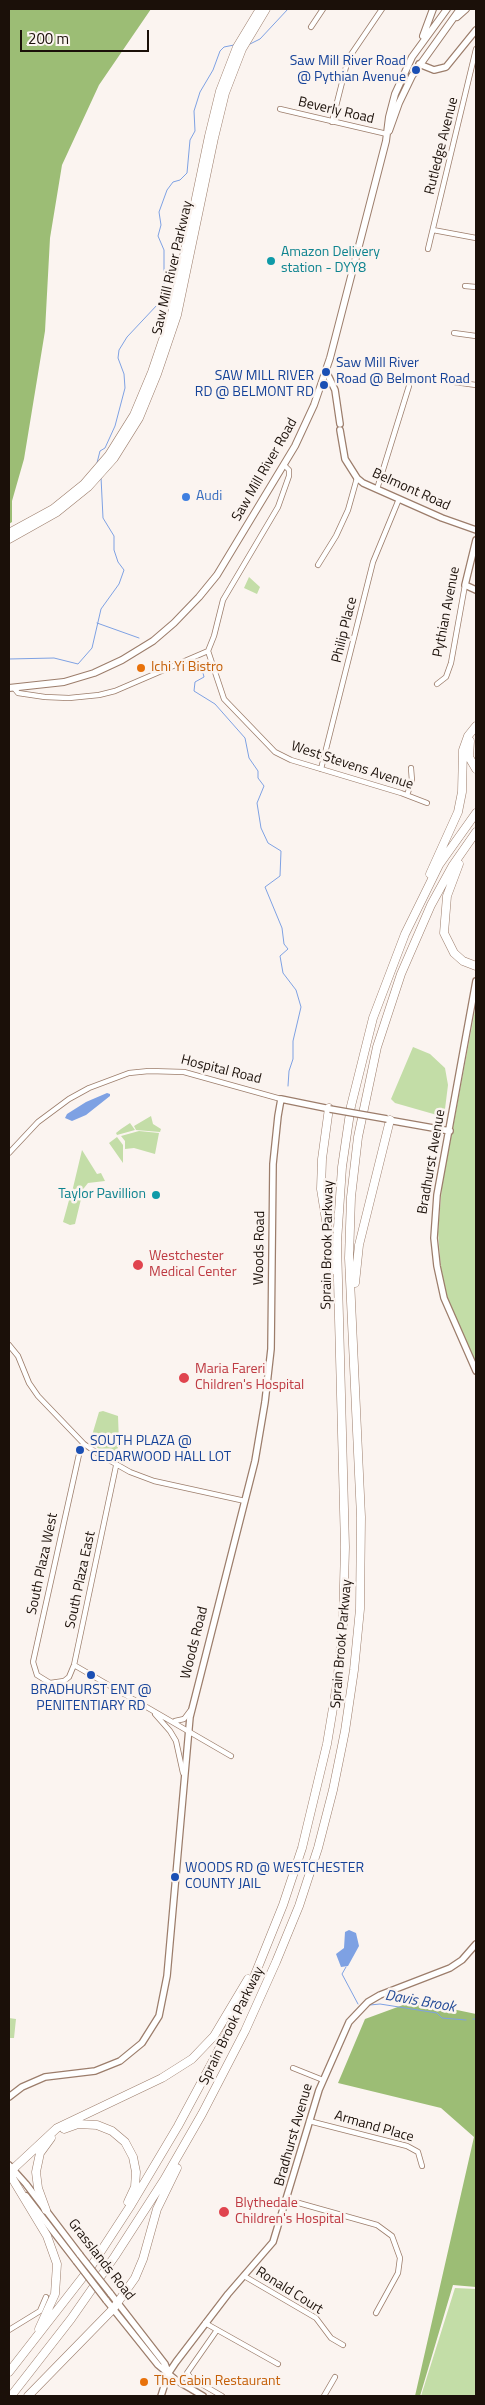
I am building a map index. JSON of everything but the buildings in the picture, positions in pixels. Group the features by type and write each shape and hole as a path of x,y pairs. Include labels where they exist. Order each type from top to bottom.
{"highway":[{"name":"Saw Mill River Parkway","path":"9,539 58,512 100,471 134,416 163,342 183,267 212,121 223,83 260,9"},
{"name":"Saw Mill River Parkway","path":"245,37 266,9"},
{"name":"Saw Mill River Parkway","path":"9,533 60,504 100,471"},
{"path":"420,900 458,812 462,792 463,750 468,736 476,726"},
{"path":"476,732 470,741 468,750 470,760 476,769"},
{"name":"Sprain Brook Parkway","path":"9,2372 29,2349 107,2243 148,2179 193,2100 234,2018 266,1948 293,1877 314,1805 329,1737 339,1669 345,1562 338,1295 339,1197 354,1091 383,988 420,900 452,845 476,813"},
{"path":"476,832 450,884 444,920 445,938 450,948 463,961 476,966"},
{"name":"Sprain Brook Parkway","path":"11,2396 62,2332 116,2256 172,2166 210,2100 255,2010 293,1920 326,1819 344,1738 355,1662 362,1563 349,1244 352,1182 360,1122 375,1055 395,989 422,925 450,871 476,832"},
{"path":"329,1108 322,1159 321,1189 338,1295"},
{"path":"352,1310 359,1245 388,1120"},
{"path":"29,2349 51,2306 56,2288 57,2270 54,2252 47,2236 11,2172 57,2128 162,2078 192,2059 218,2030 266,1948"},
{"path":"28,2396 116,2306 140,2269 157,2209 210,2100"},
{"path":"46,2210 38,2188 36,2172 40,2153 48,2141 61,2130 78,2124 97,2125 112,2131 121,2138 131,2152 136,2177 131,2196 107,2243"}],"main road":[{"path":"412,57 430,22 433,9"},
{"path":"412,57 447,9"},
{"path":"445,28 460,9"},
{"path":"445,28 466,9"},
{"name":"Saw Mill River Road","path":"387,134 402,96 419,64 445,28"},
{"path":"419,64 436,70 448,66 476,30"},
{"name":"Saw Mill River Road","path":"12,688 58,683 94,673 128,656 164,632 190,608 217,575 284,465 309,418 326,371 387,134 393,101 412,57"},
{"name":"Belmont Road","path":"326,371 334,390 345,459 357,478 399,499 476,530"},
{"name":"Pythian Avenue","path":"465,585 476,540"},
{"path":"465,585 476,590"},
{"name":"Bradhurst Avenue","path":"476,981 436,1209 436,1259 446,1302 476,1371"},
{"name":"Hospital Road","path":"281,1100 450,1131"},
{"name":"Woods Road","path":"9,2097 22,2087 45,2077 107,2067 132,2053 152,2031 159,2016 165,1990 192,1705 258,1446 268,1375 272,1323 273,1164 281,1100"},
{"name":"Bradhurst Avenue","path":"161,2396 168,2374 244,2276 274,2242 288,2200 309,2121 342,2033 357,2012 380,1995 450,1968 462,1960 476,1944"},
{"name":"Grasslands Road","path":"11,2172 46,2210 110,2294 116,2306 165,2364 168,2374 203,2396"},
{"name":"Grasslands Road","path":"11,2172 106,2300 116,2306"}],"street":[{"path":"311,27 323,9"},
{"path":"332,122 348,60 382,9"},
{"name":"Rutledge Avenue","path":"428,249 476,49"},
{"name":"Beverly Road","path":"280,109 387,134"},
{"path":"433,230 476,238"},
{"path":"464,286 476,287"},
{"path":"454,333 476,336"},
{"path":"447,381 476,385"},
{"path":"377,489 409,386"},
{"path":"12,688 18,693 45,697 69,698 99,695 208,651 223,600 278,507 289,476 289,470 284,465"},
{"path":"318,565 336,536 348,510 357,478"},
{"name":"Philip Place","path":"321,769 373,562 399,499"},
{"name":"Pythian Avenue","path":"437,684 446,677 450,663 465,585"},
{"name":"West Stevens Avenue","path":"208,651 224,699 268,748 283,757 407,794 427,803"},
{"path":"407,794 412,781 411,768"},
{"name":"Hospital Road","path":"9,1153 38,1122 69,1099 109,1080 129,1074 149,1071 184,1072 281,1100"},
{"path":"9,1345 18,1356 29,1383 49,1408 84,1444 116,1466 154,1481 245,1501"},
{"name":"South Plaza West","path":"74,1665 69,1677 64,1681 50,1683 37,1675 33,1662 80,1450 84,1444"},
{"name":"South Plaza East","path":"74,1665 116,1466"},
{"path":"74,1665 232,1756"},
{"path":"171,1720 179,1722 184,1719 192,1705"},
{"path":"151,1709 164,1722 176,1741 184,1782"},
{"path":"293,2068 323,2080"},
{"name":"Armand Place","path":"309,2121 407,2146 418,2152 422,2166"},
{"path":"288,2200 377,2225 392,2236 400,2258 398,2273 376,2313"},
{"name":"Ronald Court","path":"244,2276 316,2318 331,2338 343,2345"},
{"path":"10,2330 40,2311 46,2297"},
{"path":"206,2324 278,2364"},
{"path":"217,2330 187,2373 190,2378 222,2396"},
{"path":"324,2396 335,2377"}],"green space":[{"path":"9,9 151,9 99,85 62,165 50,238 45,331 24,459 12,501 12,522 9,524"},
{"path":"249,577 260,587 257,594 244,588"},
{"path":"476,1005 476,1365 447,1299 441,1269 438,1232 442,1185"},
{"path":"413,1047 430,1054 445,1068 448,1085 444,1117 395,1103 391,1099"},
{"path":"151,1116 153,1124 161,1129 160,1132 136,1130 134,1126"},
{"path":"130,1123 135,1130 117,1135 116,1133"},
{"path":"139,1131 159,1133 155,1154 134,1148 125,1149 125,1141 121,1136"},
{"path":"117,1137 123,1145 123,1163 109,1143"},
{"path":"82,1150 97,1174 101,1173 105,1181 88,1183 80,1193 72,1192"},
{"path":"71,1193 80,1195 81,1199 75,1224 70,1225 63,1222"},
{"path":"103,1411 118,1416 119,1443 116,1456 112,1459 90,1442 99,1412"},
{"path":"414,2001 476,2014 476,2287 453,2285 420,2396 415,2396 474,2137 441,2108 338,2083 365,2019"},
{"path":"9,2018 16,2019 14,2038 9,2038"},
{"path":"455,2288 476,2289 476,2396 421,2396"}],"water":[{"path":"107,1093 110,1096 86,1115 72,1121 65,1118 67,1114 86,1102"},
{"path":"349,1930 356,1933 359,1946 348,1966 341,1967 336,1954 344,1948 345,1932"}],"waterway":[{"path":"248,45 260,39 288,9"},
{"path":"97,463 100,451 105,448 115,426 125,388 124,374 118,358 119,350 127,337 158,304 164,292 164,250 158,236 161,225 159,212 167,190 173,182 180,180 187,173 190,140 195,131 194,111 200,92 213,70 220,51 224,47 234,45"},
{"path":"9,659 54,658 78,664 92,648 101,609 119,584 124,570 118,562 114,550 114,536 103,518 101,477"},
{"path":"97,623 139,638"},
{"path":"191,662 196,671 203,673 204,677 195,682 194,691 215,704 245,738 249,758 258,771 258,778 264,786 257,803 261,828 268,843 281,851 280,876 265,887 282,928 284,944 288,949 280,956 283,973 296,990 301,1007 293,1041 293,1059 289,1071 288,1086"},
{"name":"Davis Brook","path":"346,1967 342,1974 358,2004"},
{"name":"Davis Brook","path":"370,2005 380,2004 437,2013 442,2018 466,2020"}],"place":[{"name":"Saw Mill River Road @ Pythian Avenue","path":"416,70"},
{"name":"Amazon Delivery station - DYY8","path":"271,261"},
{"name":"Saw Mill River Road @ Belmont Road","path":"326,372"},
{"name":"SAW MILL RIVER RD @ BELMONT RD","path":"324,385"},
{"name":"Audi","path":"186,497"},
{"name":"Ichi Yi Bistro","path":"141,668"},
{"name":"Taylor Pavillion","path":"156,1195"},
{"name":"Westchester Medical Center","path":"138,1265"},
{"name":"Maria Fareri Children's Hospital","path":"184,1378"},
{"name":"SOUTH PLAZA @ CEDARWOOD HALL LOT","path":"80,1450"},
{"name":"BRADHURST ENT @ PENITENTIARY RD","path":"91,1675"},
{"name":"WOODS RD @ WESTCHESTER COUNTY JAIL","path":"175,1877"},
{"name":"Blythedale Children's Hospital","path":"224,2212"},
{"name":"The Cabin Restaurant","path":"144,2382"}]}
